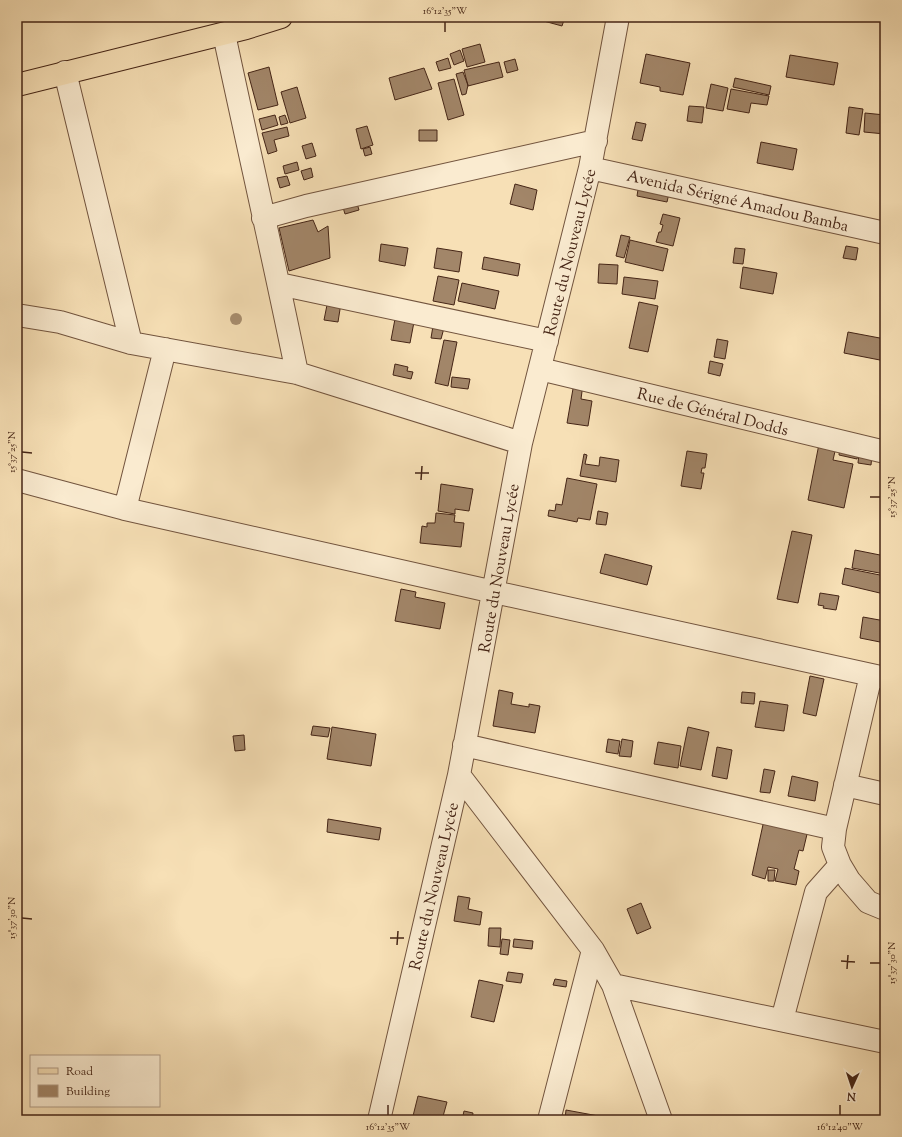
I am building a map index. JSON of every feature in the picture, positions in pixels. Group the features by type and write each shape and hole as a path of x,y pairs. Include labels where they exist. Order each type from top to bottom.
{"main road":[{"path":"17,85 224,34 245,22 281,17"}],"street":[{"name":"Route du Nouveau Lycée","path":"379,1120 459,774 521,443 590,168 618,17"},
{"path":"224,34 263,218 279,284 296,374"},
{"path":"65,72 131,343"},
{"path":"263,218 306,206 596,141"},
{"name":"Avenida Sérigné Amadou Bamba","path":"590,168 885,233"},
{"path":"279,284 547,341"},
{"path":"17,315 60,322 131,343 296,374 521,443"},
{"path":"125,508 165,349"},
{"name":"Rue de Général Dodds","path":"540,370 885,452"},
{"path":"17,480 125,508 494,592 878,676 845,785 835,829 833,847 840,865 849,880 868,902 885,909"},
{"path":"464,745 835,829"},
{"path":"459,774 593,950 613,985 661,1120"},
{"path":"845,785 885,794"},
{"path":"782,1020 816,892 840,865"},
{"path":"549,1120 593,950"},
{"path":"613,985 885,1042"}],"building":[{"path":"529,17 565,17 562,26"},
{"path":"480,44 485,62 467,67 462,49"},
{"path":"460,50 464,61 454,65 450,54"},
{"path":"646,54 690,63 683,95 660,91 660,87 640,83"},
{"path":"790,55 838,63 834,85 786,77"},
{"path":"448,58 451,68 439,71 436,62"},
{"path":"515,59 518,70 507,73 504,62"},
{"path":"499,62 503,77 468,86 464,70"},
{"path":"269,67 278,105 258,110 248,73"},
{"path":"424,68 432,89 395,100 389,78"},
{"path":"463,72 468,85 466,94 462,95 456,74"},
{"path":"735,78 771,86 769,95 733,87"},
{"path":"454,79 464,115 448,120 438,83"},
{"path":"711,84 728,88 723,111 706,108"},
{"path":"297,87 306,118 290,123 281,92"},
{"path":"731,89 769,96 767,105 751,103 749,113 727,109"},
{"path":"689,106 704,107 702,123 687,121"},
{"path":"849,107 863,109 859,135 846,133"},
{"path":"865,113 885,115 885,134 864,132"},
{"path":"275,115 278,125 262,130 259,119"},
{"path":"285,115 288,123 281,125 279,117"},
{"path":"636,122 646,124 642,141 632,139"},
{"path":"367,126 373,145 361,149 356,129"},
{"path":"287,127 289,136 274,140 277,151 268,154 262,133"},
{"path":"419,130 437,130 437,141 419,141"},
{"path":"761,142 797,149 793,170 757,163"},
{"path":"312,143 316,156 306,159 302,146"},
{"path":"370,147 372,154 365,156 363,149"},
{"path":"297,162 299,170 285,174 283,166"},
{"path":"311,168 313,177 304,180 301,171"},
{"path":"287,176 290,185 280,188 277,178"},
{"path":"639,183 670,189 667,202 637,196"},
{"path":"515,184 537,190 533,210 510,204"},
{"path":"356,200 359,210 345,214 342,204"},
{"path":"663,214 680,218 673,246 656,242 663,225 660,224"},
{"path":"313,220 318,232 328,226 330,258 289,271 279,228"},
{"path":"621,235 630,237 624,258 616,256"},
{"path":"630,240 668,249 663,271 625,262"},
{"path":"381,244 408,248 405,266 379,261"},
{"path":"846,246 858,248 856,260 843,258"},
{"path":"437,248 462,252 459,272 434,268"},
{"path":"735,248 745,249 743,264 733,263"},
{"path":"484,257 520,264 518,276 482,269"},
{"path":"599,264 618,265 617,284 598,283"},
{"path":"743,267 777,273 773,294 740,288"},
{"path":"438,276 459,280 454,305 433,301"},
{"path":"624,277 658,281 655,299 622,294"},
{"path":"462,283 499,291 495,309 458,301"},
{"path":"328,300 341,303 338,322 324,320"},
{"path":"639,302 658,306 648,352 629,348"},
{"path":"395,319 414,322 410,343 391,340"},
{"path":"433,326 444,328 441,339 431,338"},
{"path":"848,332 885,339 885,361 844,353"},
{"path":"717,339 728,341 725,359 714,357"},
{"path":"444,340 457,342 448,386 435,383"},
{"path":"710,361 723,364 720,376 708,373"},
{"path":"395,364 408,367 407,371 413,372 411,379 393,375"},
{"path":"452,377 470,379 468,389 451,387"},
{"path":"574,383 583,384 581,399 592,401 588,426 567,423"},
{"path":"819,444 836,447 833,460 853,464 844,508 808,500"},
{"path":"840,446 859,450 857,459 839,455"},
{"path":"687,451 707,454 705,468 702,468 701,473 704,473 701,489 681,486"},
{"path":"859,453 872,455 871,465 858,463"},
{"path":"584,454 587,455 585,464 599,466 600,457 619,460 616,482 580,476"},
{"path":"567,478 597,484 590,520 578,518 577,522 548,516 549,510 555,511 556,504 562,505"},
{"path":"441,484 473,489 469,511 455,509 455,514 438,511"},
{"path":"598,511 608,513 606,525 596,524"},
{"path":"436,513 455,515 454,522 464,523 461,547 420,543 422,526 427,527 427,523 435,523"},
{"path":"792,531 812,535 798,603 777,599"},
{"path":"855,550 885,556 885,574 852,568"},
{"path":"605,554 652,566 647,585 600,573"},
{"path":"845,568 885,576 884,594 842,584"},
{"path":"401,589 416,592 415,597 445,603 440,629 395,621"},
{"path":"820,593 839,596 836,610 823,608 824,606 818,605"},
{"path":"863,617 885,621 885,643 860,638"},
{"path":"810,676 824,679 816,716 803,713"},
{"path":"499,690 513,693 511,704 529,707 529,704 540,706 535,733 493,726"},
{"path":"742,692 755,693 754,704 741,703"},
{"path":"760,701 788,705 784,731 755,727"},
{"path":"313,726 330,728 328,737 311,735"},
{"path":"332,727 376,734 371,766 327,759"},
{"path":"688,727 709,732 701,770 680,766"},
{"path":"244,735 245,750 235,751 233,736"},
{"path":"608,739 620,741 618,754 606,752"},
{"path":"622,739 633,741 631,757 619,756"},
{"path":"658,742 681,746 678,768 654,764"},
{"path":"717,747 732,750 727,779 712,776"},
{"path":"764,769 775,771 770,793 760,792"},
{"path":"792,776 818,782 815,801 788,796"},
{"path":"328,819 381,828 379,840 327,832"},
{"path":"764,820 808,830 803,851 799,850 794,869 799,871 796,885 775,881 778,869 768,867 765,879 752,875"},
{"path":"768,870 775,870 774,881 768,881"},
{"path":"458,896 470,898 468,909 482,912 480,925 454,921"},
{"path":"641,903 651,928 637,934 627,909"},
{"path":"489,928 501,928 500,947 488,946"},
{"path":"502,939 510,940 508,955 500,954"},
{"path":"514,939 533,941 532,949 513,947"},
{"path":"508,972 523,974 521,983 506,981"},
{"path":"555,979 567,981 566,987 553,985"},
{"path":"479,980 503,985 494,1022 471,1017"},
{"path":"418,1096 447,1102 442,1120 412,1120"},
{"path":"566,1110 604,1117 604,1120 565,1119"},
{"path":"464,1111 473,1113 472,1120 462,1120"}]}
